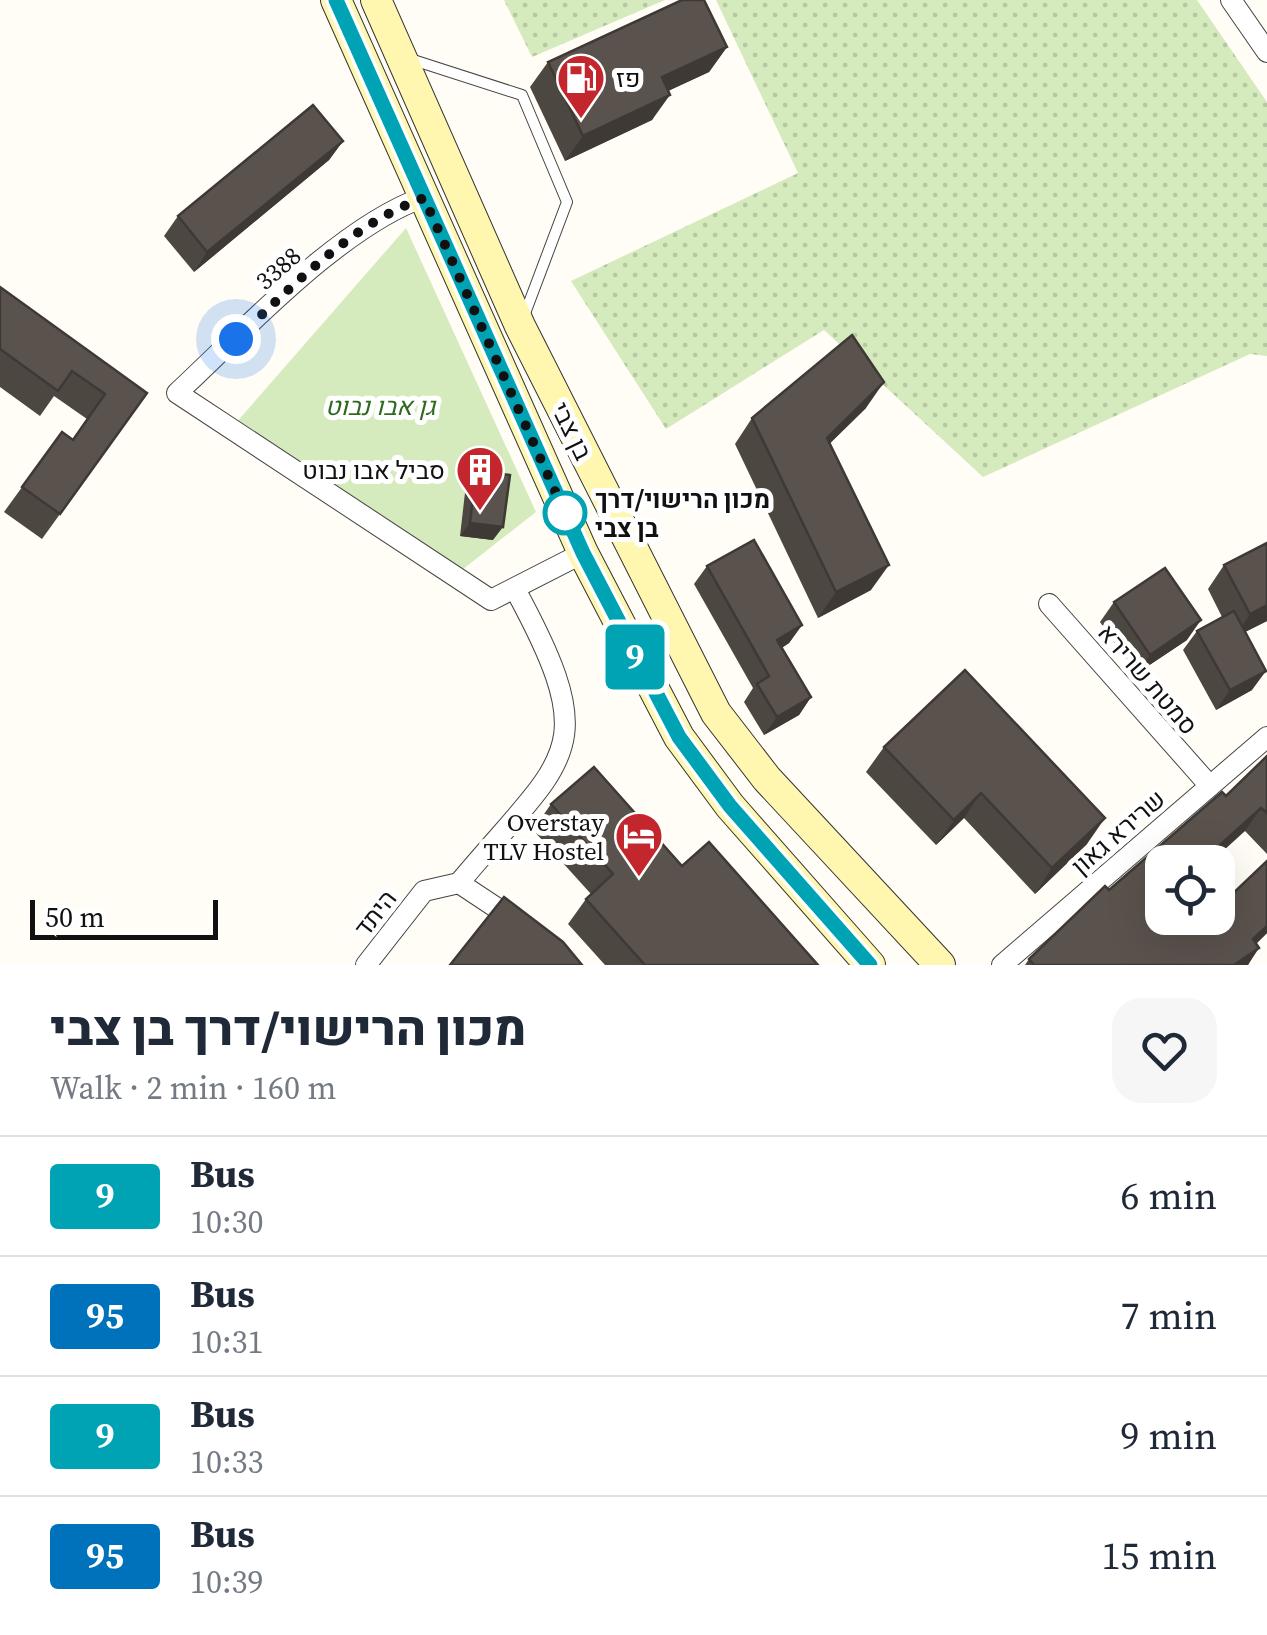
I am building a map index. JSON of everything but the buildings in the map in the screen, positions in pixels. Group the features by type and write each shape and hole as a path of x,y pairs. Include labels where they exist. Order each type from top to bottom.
{"main road":[{"name":"בן צבי","path":"336,0 583,553 679,737 730,806 870,965"},
{"name":"בן צבי","path":"376,0 520,326 716,712 767,779 940,965"}],"street":[{"path":"1231,0 1267,52"},
{"name":"3388","path":"424,198 400,206 350,240 177,393 452,579 490,600 515,590"},
{"path":"534,933 459,883 537,793 564,753 568,714 553,660 515,590 583,553"},
{"name":"סמטת שרירא","path":"1049,604 1210,786"},
{"name":"שרירא גאון","path":"1002,965 1267,737"},
{"name":"היתד","path":"366,965 424,892 459,883"}],"lane":[{"path":"402,56 522,95 567,202 520,326"}],"green space":[{"path":"504,0 665,0 532,57"},
{"path":"716,0 1197,0 1267,102 1267,356 1250,354 983,477 824,330 666,429 571,281 798,173"},
{"name":"גן אבו נבוט","path":"406,228 536,512 458,573 235,424"}],"bus line":[{"name":"9","path":"336,0 583,553 679,737 730,806 870,965"}],"place":[{"name":"פז","path":"581,120"},
{"name":"סביל אבו נבוט","path":"480,512"},
{"name":"מכון הרישוי/דרך בן צבי","path":"565,513"},
{"name":"Overstay TLV Hostel","path":"639,878"}],"route":[{"path":"236,339 350,240 400,206 424,198 567,518 565,513"}]}
